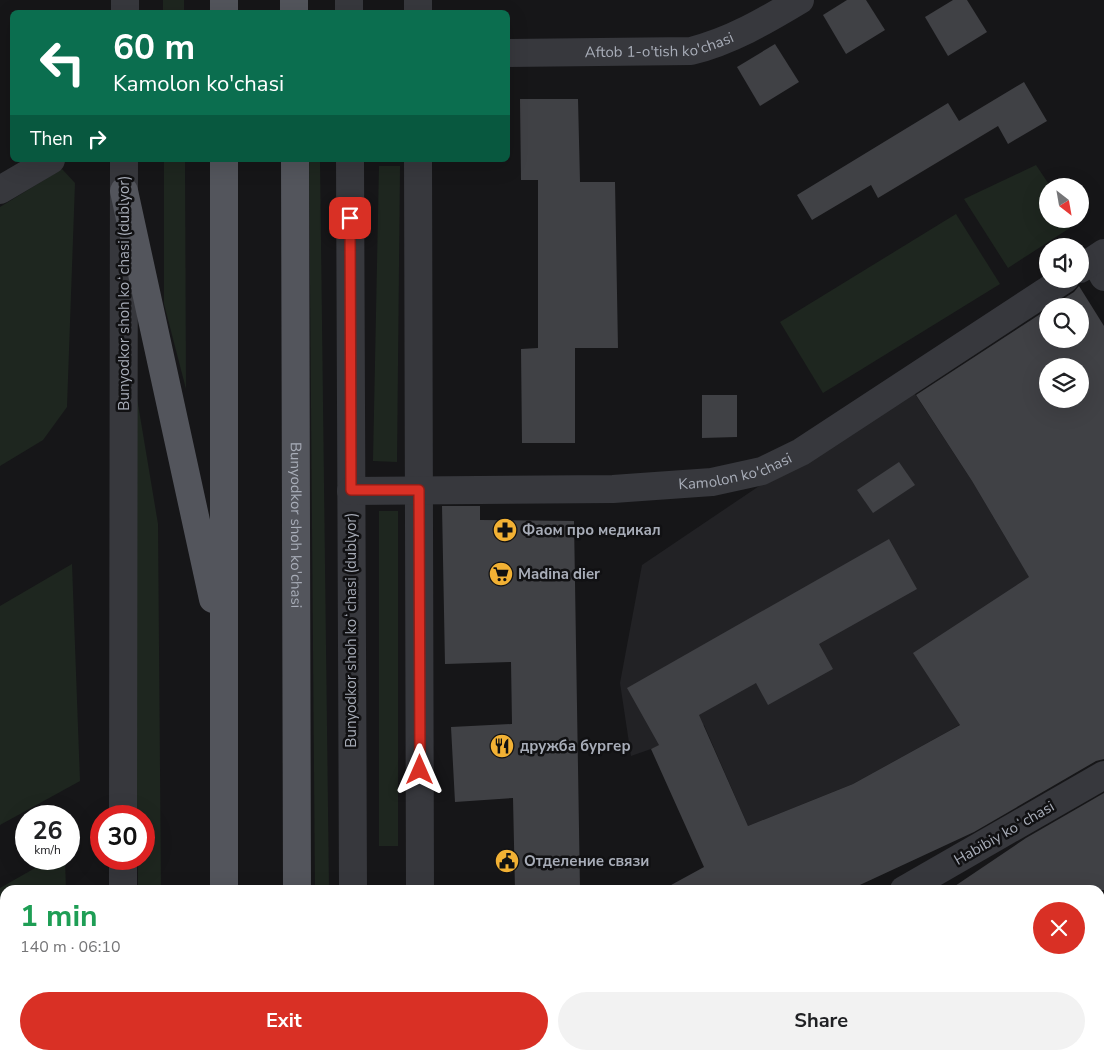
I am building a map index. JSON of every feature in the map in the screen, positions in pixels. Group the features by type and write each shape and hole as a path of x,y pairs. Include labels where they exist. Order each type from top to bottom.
{"main road":[{"path":"224,162 224,885"},
{"name":"Bunyodkor shoh ko'chasi","path":"295,162 298,885"},
{"path":"124,191 224,652"}],"street":[{"name":"Aftob 1-o'tish ko'chasi","path":"510,53 691,51 731,38 761,24 800,0"},
{"path":"0,190 48,162"},
{"name":"Bunyodkor shoh koʻchasi (dublyor)","path":"123,805 124,162"},
{"name":"Bunyodkor shoh koʻchasi (dublyor)","path":"350,162 353,885"},
{"path":"418,162 420,885"},
{"name":"Kamolon ko'chasi","path":"351,490 613,489 712,482 762,471 801,452 1051,288"},
{"name":"Habibiy koʻchasi","path":"913,885 1104,775"},
{"path":"123,870 123,885"}],"shaded area":[{"path":"163,0 184,0 184,10 163,10"},
{"path":"164,162 185,162 186,389 164,304"},
{"path":"309,162 320,162 329,885 315,885"},
{"path":"1036,165 1045,178 1039,178 1039,228 1070,228 1054,238 1039,238 1039,248 1008,268 964,199"},
{"path":"379,166 400,166 397,462 373,461"},
{"path":"62,169 75,183 67,407 43,440 0,466 0,207"},
{"path":"956,214 1000,284 823,393 780,322"},
{"path":"913,391 972,481 1078,654 949,731 853,784 748,826 704,725 631,756 620,683 642,565 768,480"},
{"path":"136,392 158,524 161,885 138,885 138,870 155,870 155,805 137,805"},
{"path":"379,511 398,511 398,846 379,846"},
{"path":"72,564 80,781 36,805 15,805 15,817 0,825 0,606"},
{"path":"32,870 65,870 66,885 5,885"}],"building":[{"path":"847,0 866,0 885,30 846,54 823,15"},
{"path":"953,0 967,0 987,32 948,56 925,17"},
{"path":"775,44 799,82 760,106 737,67"},
{"path":"1024,82 1047,121 1008,144 998,126 878,198 871,185 812,220 797,195 948,103 959,121"},
{"path":"520,99 578,99 580,182 615,182 618,348 575,348 575,443 522,443 521,349 538,348 538,180 521,180"},
{"path":"1077,288 1080,288 1086,298 1065,298"},
{"path":"1089,302 1104,326 1104,759 1096,761 974,832 860,885 671,885 704,867 651,749 659,745 627,688 889,539 917,589 819,644 833,669 768,705 756,683 699,715 748,826 853,784 960,725 913,653 1029,577 972,481 916,395 1039,315 1039,348 1089,348"},
{"path":"702,395 737,395 737,437 702,438"},
{"path":"899,462 915,485 873,513 857,490"},
{"path":"442,506 480,506 480,520 574,521 580,885 515,885 513,798 455,802 451,727 512,724 511,662 445,664"},
{"path":"1104,793 1104,885 956,885 1026,838"}],"place":[{"name":"Фаом про медикал","path":"505,530"},
{"name":"Madina dier","path":"501,574"},
{"name":"дружба бургер","path":"502,746"},
{"name":"Отделение связи","path":"507,861"}],"route":[{"path":"350,218 351,490 419,490 420,770"}]}
